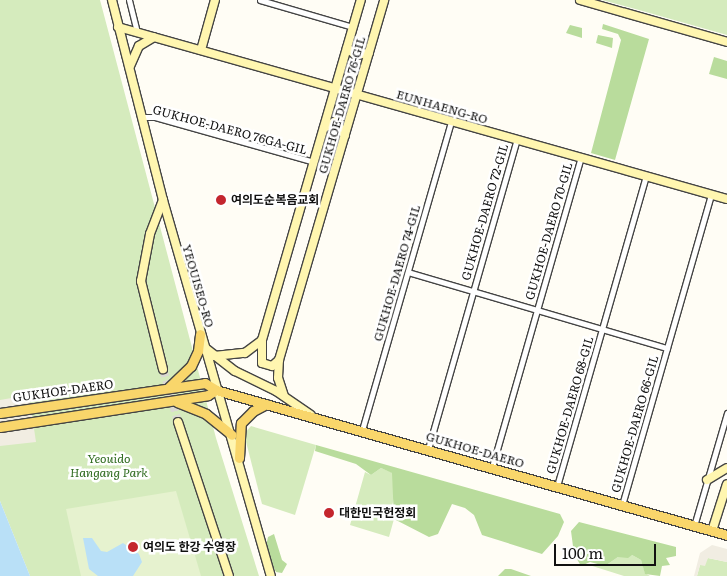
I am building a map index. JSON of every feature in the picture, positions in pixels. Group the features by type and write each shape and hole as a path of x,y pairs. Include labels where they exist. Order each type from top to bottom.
{"main road":[{"path":"166,389 191,366 198,351 200,334"},
{"name":"GUKHOE-DAERO","path":"0,413 204,383 216,390 311,415 727,535"},
{"path":"0,427 175,401 208,395 216,390"},
{"path":"175,401 206,414 232,435"},
{"path":"239,458 241,423 253,411 266,404"}],"street":[{"name":"YEOUISEO-RO","path":"112,0 162,200 216,390 239,458 271,576"},
{"path":"129,0 137,32"},
{"path":"201,50 215,0"},
{"path":"260,0 353,27"},
{"name":"GUKHOE-DAERO 76-GIL","path":"279,360 272,366 262,363 262,340 361,0"},
{"name":"GUKHOE-DAERO 76-GIL","path":"284,396 278,378 279,360 384,0"},
{"path":"580,0 727,42"},
{"name":"EUNHAENG-RO","path":"118,27 727,199"},
{"path":"129,68 139,46 154,37"},
{"path":"347,48 353,54 369,53"},
{"name":"GUKHOE-DAERO 76GA-GIL","path":"142,117 155,117 314,162"},
{"path":"323,132 326,124 336,121 345,136"},
{"name":"GUKHOE-DAERO 74-GIL","path":"362,430 451,121"},
{"name":"GUKHOE-DAERO 72-GIL","path":"428,449 516,139"},
{"name":"GUKHOE-DAERO 70-GIL","path":"492,468 581,158"},
{"name":"GUKHOE-DAERO 68-GIL","path":"557,486 646,176"},
{"name":"GUKHOE-DAERO 66-GIL","path":"622,505 711,194"},
{"path":"162,200 150,234 141,281 163,369"},
{"name":"GUKHOE-DAERO 72-GIL","path":"408,272 473,291"},
{"name":"GUKHOE-DAERO 70-GIL","path":"473,291 537,310"},
{"name":"GUKHOE-DAERO 68-GIL","path":"537,310 602,329"},
{"name":"GUKHOE-DAERO 66-GIL","path":"602,329 667,348"},
{"path":"214,356 245,353 262,340"},
{"path":"204,346 214,356 235,371 284,396 311,415"},
{"path":"694,526 727,413"},
{"path":"178,422 229,576"},
{"path":"707,480 727,468"},
{"path":"712,531 727,484"}],"green space":[{"name":"Yeouido Hangang Park","path":"0,0 100,0 216,438 259,576 30,576 0,501"},
{"path":"602,0 727,0 727,35 639,10"},
{"path":"603,24 649,39 615,160 591,153 621,40 618,34 602,29"},
{"path":"570,25 582,28 582,38 566,33"},
{"path":"598,35 613,38 612,48 596,43"},
{"path":"714,57 727,61 727,79 709,74"},
{"path":"251,426 316,445 295,515 262,504 244,434"},
{"path":"316,445 560,514 564,522 558,536 542,554 482,535 474,515 465,508 452,504 438,534 429,537 394,519 392,473 381,468 371,475 356,464 315,451"},
{"path":"381,468 393,473 394,498 391,510 394,519 389,537 350,525 365,472 371,475"},
{"name":"여의도 한강 수영장","path":"176,491 201,576 81,576 66,509"},
{"path":"579,522 676,547 676,556 666,558 670,565 662,566 660,576 645,574 641,560 632,555 628,558 618,557 605,566 590,562 581,566 574,554 571,531"},
{"path":"274,534 282,560 287,564 282,573 276,572 266,546 268,537"},
{"path":"632,555 641,560 645,573 650,576 624,576 586,564 605,566 618,557"},
{"path":"708,558 727,562 727,576 697,576 700,565"},
{"path":"505,569 511,569 531,576 498,576"}],"shaded area":[{"path":"29,395 36,442 0,446 0,400"},
{"path":"712,545 727,549 727,562 708,558 705,566 700,565 697,576 694,576 700,553"}],"water":[{"path":"0,501 30,576 0,576"},
{"path":"83,538 92,538 101,551 107,552 123,543 139,554 142,562 133,576 98,576 89,569"}],"tunnel":[{"path":"163,369 178,422"}],"place":[{"name":"여의도순복음교회","path":"221,200"},
{"name":"대한민국헌정회","path":"329,513"},
{"name":"여의도 한강 수영장","path":"133,547"}]}
